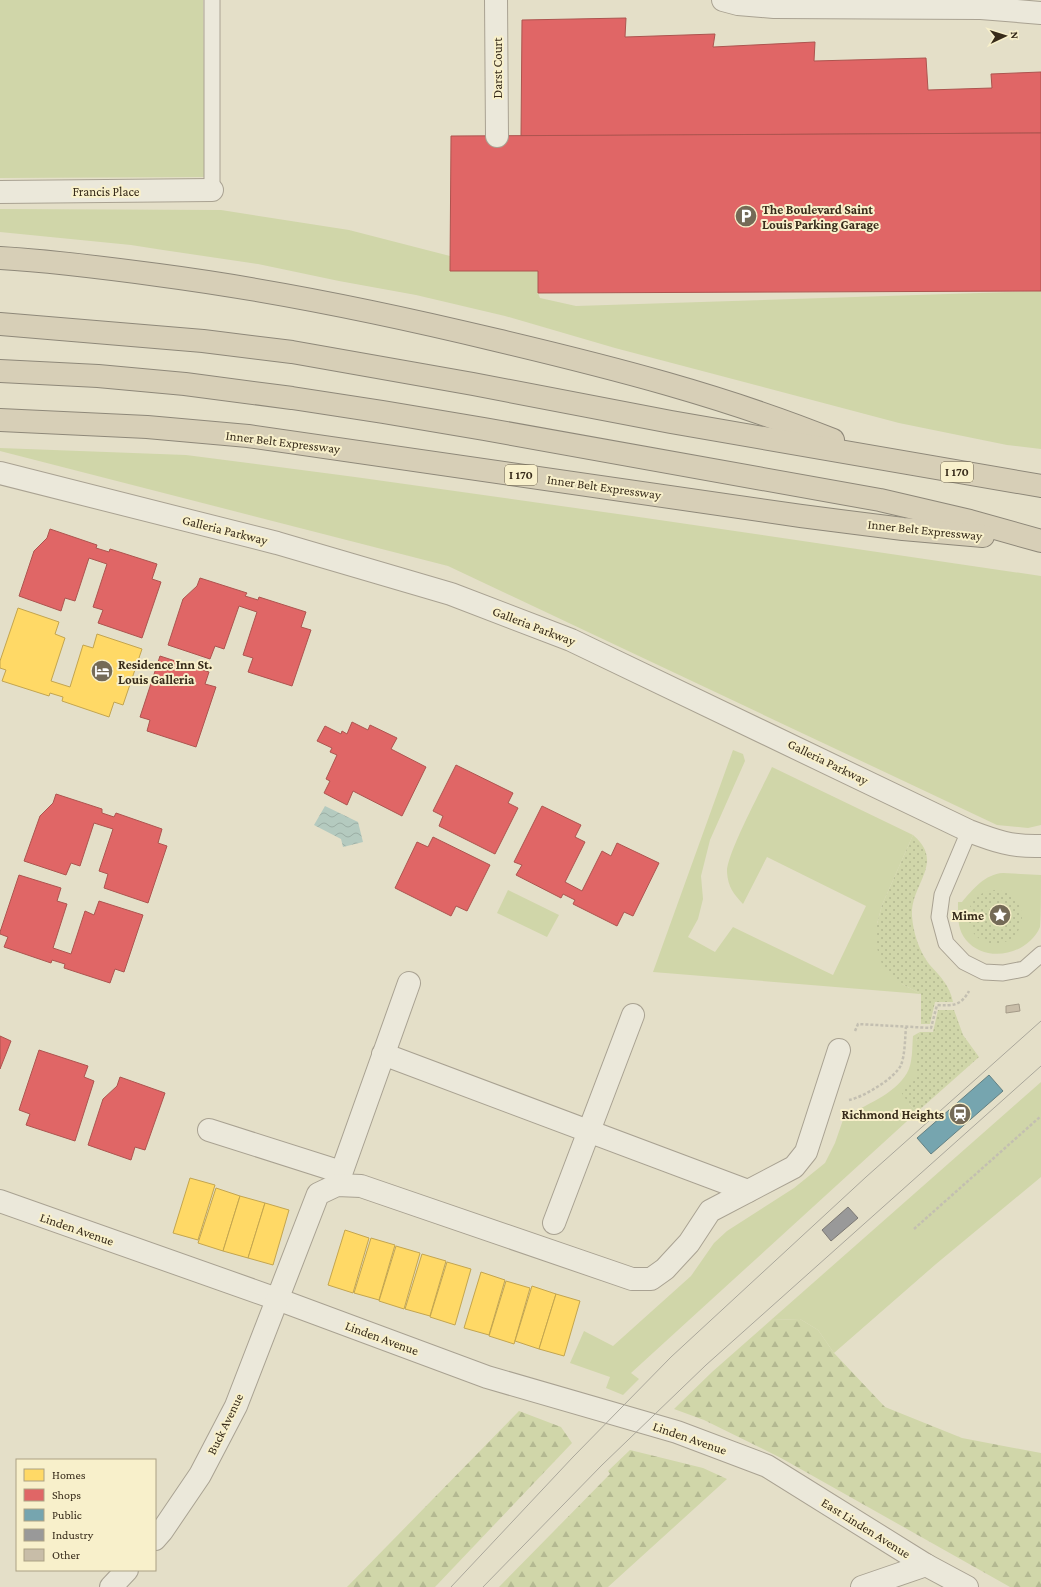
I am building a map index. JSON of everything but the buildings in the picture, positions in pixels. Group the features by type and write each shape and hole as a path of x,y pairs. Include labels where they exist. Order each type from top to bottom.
{"highway":[{"path":"0,258 122,270 224,284 322,301 422,322 563,356 725,401 793,424 873,456"},
{"path":"0,324 43,327"},
{"path":"0,329 43,327"},
{"name":"I 170","path":"43,327 203,341 292,352 465,382 670,422 1041,486"},
{"path":"0,371 98,376 185,384 390,413 880,500 970,521 1041,541"},
{"name":"Inner Belt Expressway","path":"0,420 147,427 248,436 700,500 801,516 903,529 1041,541"}],"street":[{"name":"Darst Court","path":"496,0 497,136"},
{"path":"722,0 738,4 774,7 981,8 1041,13"},
{"name":"Francis Place","path":"0,192 212,190"},
{"name":"Galleria Parkway","path":"0,473 278,543 451,594 571,640 969,831 1000,842 1023,847 1041,846"},
{"path":"339,1179 409,982"},
{"path":"554,1223 633,1015"},
{"path":"209,1130 339,1179 632,1279 651,1279 665,1269 689,1243 710,1211 794,1167 806,1152 839,1050"},
{"path":"383,1054 748,1191"},
{"name":"Buck Avenue","path":"156,1538 200,1475 236,1406 318,1194 339,1179"},
{"name":"Linden Avenue","path":"0,1201 277,1299 487,1377 677,1432 767,1466"},
{"name":"East Linden Avenue","path":"767,1466 926,1565 967,1587"},
{"path":"862,1587 926,1565"},
{"path":"111,1587 126,1571"}],"lane":[{"path":"212,0 212,190"},
{"path":"969,831 942,895 939,917 946,943 964,962 984,972 1003,973 1024,969 1041,954"}],"path":[{"path":"868,1025 931,1028 937,1005 953,1006 965,998 969,991"},
{"path":"824,1096 842,1101 853,1099 875,1088 890,1078 901,1065 906,1027"},
{"path":"914,1229 1041,1116"}],"green space":[{"path":"0,0 203,0 205,177 0,178"},
{"path":"0,209 221,210 349,230 450,256 538,271 538,293 540,298 576,306 1041,291 1041,449 1007,445 899,423 615,348 505,316 416,295 258,264 131,245 0,232"},
{"path":"0,448 186,455 632,516 1041,576 1041,825 1028,828 997,825 448,566 0,451"},
{"path":"733,750 743,754 745,761 710,840 701,876 703,899 698,919 688,937 715,952 733,927 833,975 866,906 767,857 743,904 730,887 727,872 732,851 772,767 913,835 882,905 877,924 902,984 921,994 653,972"},
{"path":"913,835 922,845 926,855 927,864 913,904 912,916 915,935 922,953 950,991 953,1002 935,1002 930,1024 921,1024 921,994 902,984 883,968 876,945 877,924 882,905"},
{"path":"1003,873 1041,875 1040,927 1034,937 1017,950 995,954 984,952 974,947 963,936 959,922 958,902 962,902 975,887 985,879"},
{"path":"508,890 559,915 547,937 497,913"},
{"path":"995,890 1010,895 1014,898 1017,902 1022,917 1017,932 1014,936 1010,939 995,944 980,939 976,936 973,932 968,917 973,902 976,898 980,895"},
{"path":"938,1010 954,1010 963,1035 979,1057 917,1112 909,1104 901,1092 916,1079 916,1041 920,1032 933,1032"},
{"path":"920,1032 916,1041 916,1079 909,1104 917,1112 631,1373 639,1379 623,1395 606,1388 610,1377 570,1363 584,1331 613,1346 691,1276 714,1243 727,1231 794,1188 825,1163 835,1143 844,1117 887,1093 901,1081 907,1073 912,1055 913,1036"},
{"path":"1041,1082 1041,1177 936,1264 834,1353 818,1330 800,1319 771,1320"},
{"path":"800,1319 818,1330 834,1353 885,1407 962,1438 1041,1453 1041,1587 1010,1587 781,1458 704,1420 674,1409 712,1372 771,1320"},
{"path":"519,1411 561,1427 572,1443 435,1587 347,1587"},
{"path":"630,1450 703,1468 727,1479 608,1587 499,1587 610,1474 608,1471"}],"water":[{"path":"325,806 358,822 363,842 343,847 341,839 314,825"}],"tram line":[{"path":"451,1587 573,1457 671,1357 866,1177 1041,1021"},
{"path":"483,1587 602,1465 706,1365 1041,1066"}],"place":[{"name":"The Boulevard Saint Louis Parking Garage","path":"746,216"},
{"name":"Residence Inn St. Louis Galleria","path":"102,671"},
{"name":"Mime","path":"1000,915"},
{"name":"Richmond Heights","path":"960,1114"}]}
